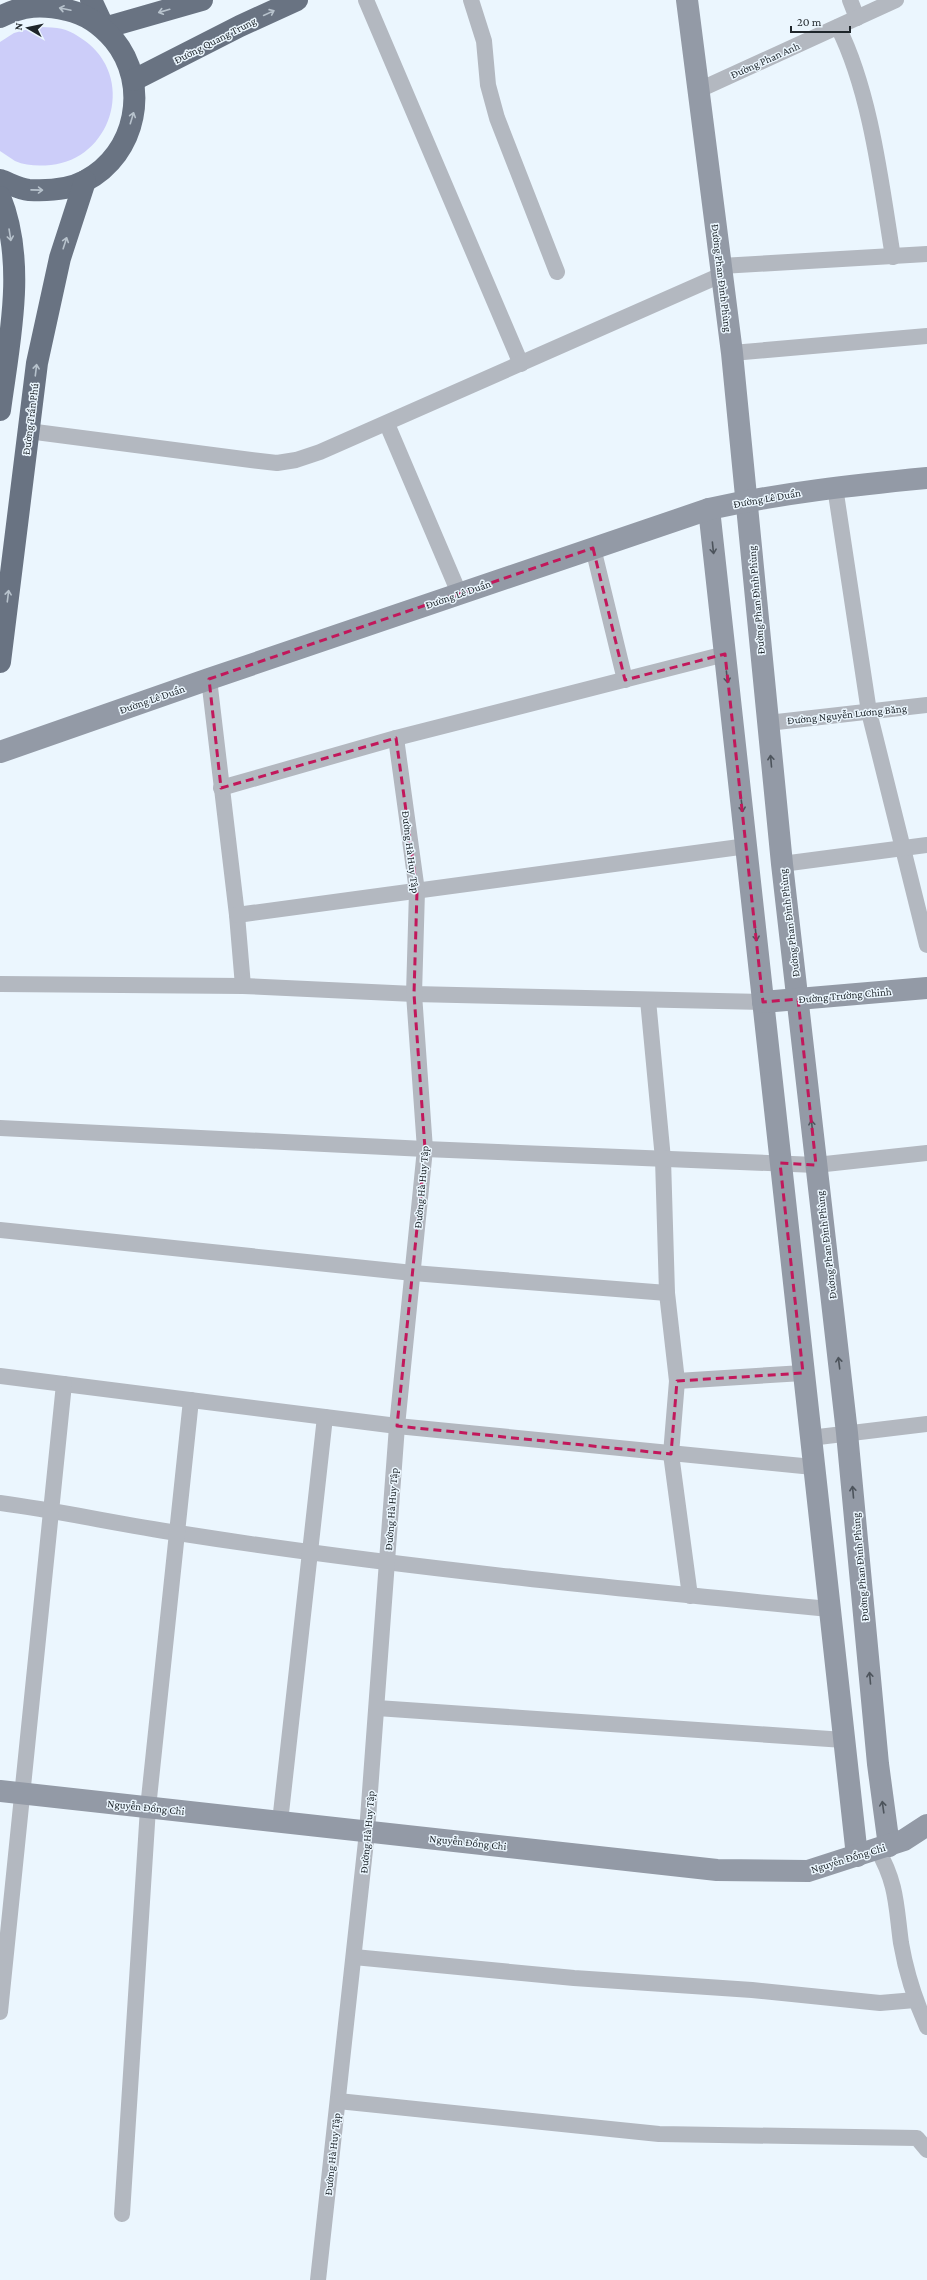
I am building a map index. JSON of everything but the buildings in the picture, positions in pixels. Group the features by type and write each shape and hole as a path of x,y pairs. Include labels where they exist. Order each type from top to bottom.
{"highway":[{"path":"0,180 28,190 57,190 85,181 109,163 126,139 135,110 134,80 124,52 104,28 91,0"},
{"path":"0,17 16,9 47,5 77,12 104,28 202,0"},
{"name":"Đường Quang Trung","path":"134,80 240,26 297,0"},
{"name":"Đường Trần Phú","path":"0,662 37,363 60,258 85,181"},
{"path":"0,197 6,213 13,260 14,290 0,410"},
{"path":"0,309 4,320 6,364"}],"street":[{"path":"366,0 521,364"},
{"path":"471,0 484,41 488,85 496,118 557,272"},
{"name":"Đường Phan Đình Phùng","path":"687,0 732,353 782,864 848,1433 877,1756 883,1847"},
{"path":"850,0 857,18"},
{"name":"Đường Phan Anh","path":"699,90 896,0"},
{"path":"838,27 850,50 862,90 893,257"},
{"path":"28,431 277,463 296,460 320,452 387,424 521,364 721,270 927,254"},
{"path":"732,353 927,336"},
{"path":"387,424 460,593"},
{"name":"Đường Lê Duẩn","path":"0,752 209,678 709,509 747,501 835,487 927,478"},
{"path":"835,487 870,712 927,945"},
{"path":"709,509 747,846 762,1002 813,1467 857,1856"},
{"path":"594,548 625,680"},
{"path":"221,788 396,738 725,654"},
{"path":"209,678 237,915 243,986"},
{"name":"Đường Nguyễn Lương Băng","path":"768,723 927,705"},
{"name":"Đường Hà Huy Tập","path":"318,2280 368,1832 397,1426 425,1149 414,994 417,891 396,738"},
{"path":"782,864 927,845"},
{"path":"237,915 747,846"},
{"path":"0,984 243,986 414,994 762,1002"},
{"name":"Đường Trường Chinh","path":"762,1002 927,988"},
{"path":"648,1000 663,1159 667,1293 677,1381 671,1454 690,1596"},
{"path":"0,1128 425,1149 816,1165 927,1153"},
{"path":"0,1230 412,1272 667,1293"},
{"path":"677,1381 803,1373"},
{"path":"0,1376 397,1426 813,1467"},
{"path":"0,2012 24,1794 64,1384"},
{"path":"122,2214 148,1808 191,1400"},
{"path":"280,1822 325,1417"},
{"path":"810,1438 927,1424"},
{"path":"0,1503 52,1510 177,1533 387,1562 690,1596 829,1609"},
{"path":"376,1708 844,1740"},
{"name":"Nguyễn Đổng Chi","path":"0,1791 717,1870 808,1872 904,1840 927,1825"},
{"path":"883,1847 893,1882 901,1943 915,2000 927,2027"},
{"path":"354,1957 574,1978 752,1990 880,2003 915,2000"},
{"path":"338,2101 659,2134 917,2138 927,2150"}],"highlighted area":[{"path":"593,548 625,680 725,654 763,1002 798,999 816,1165 780,1163 803,1373 677,1381 671,1454 397,1426 425,1149 414,994 417,891 396,738 221,788 209,679"}],"shaded area":[{"path":"36,27 61,29 82,39 89,44 103,60 111,79 113,98 109,117 101,134 88,149 71,160 51,165 24,164 15,161 0,151 0,42 14,33"}]}
